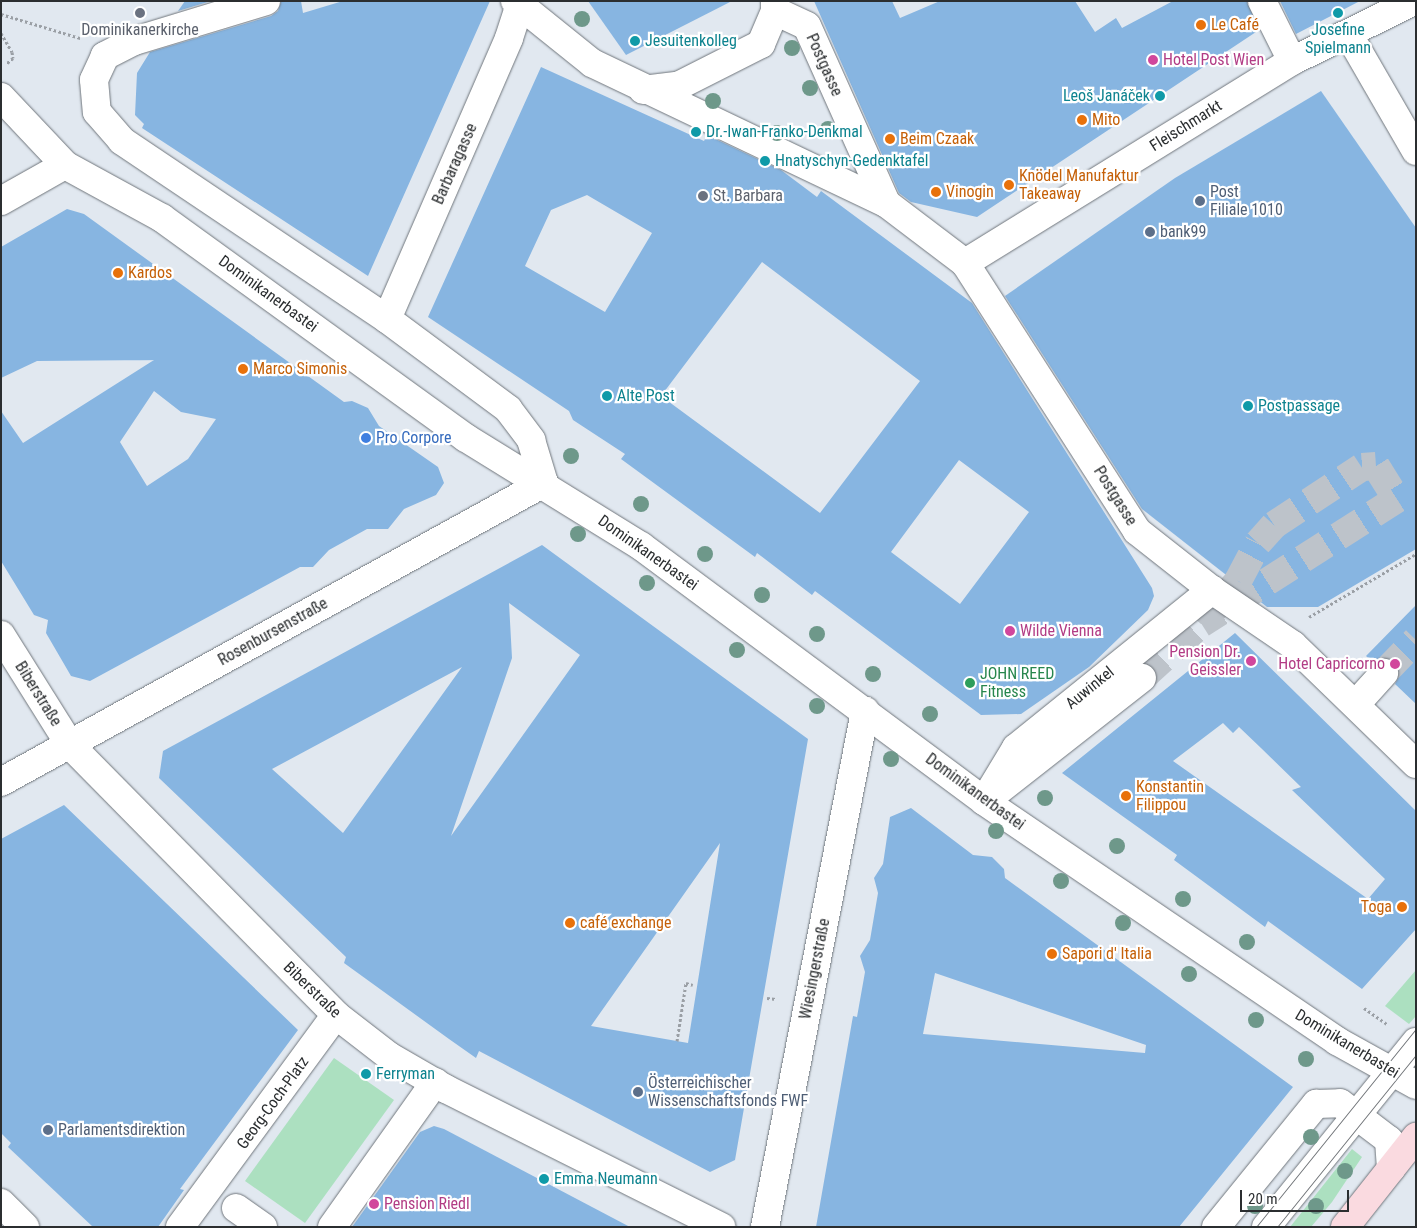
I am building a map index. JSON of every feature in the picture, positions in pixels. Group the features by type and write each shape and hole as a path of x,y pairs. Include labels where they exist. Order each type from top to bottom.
{"main road":[{"path":"1345,1227 1416,1137"}],"street":[{"path":"266,1 134,41 99,68 97,112 122,141 387,319 508,409 531,440 544,482"},
{"path":"1262,1 1292,61"},
{"name":"Fleischmarkt","path":"965,263 1292,61 1349,35 1414,1"},
{"name":"Postgasse","path":"517,5 592,63 643,90 886,203 965,263 1137,531 1212,590 1278,635 1356,704 1416,764"},
{"name":"Barbaragasse","path":"387,319 510,38 517,5"},
{"name":"Postgasse","path":"643,90 678,86 761,44 775,6 807,26 886,203"},
{"path":"1349,35 1416,151"},
{"name":"Dominikanerbastei","path":"1,97 66,165 162,218 466,438 544,482 641,546 866,711 984,801 1337,1041 1393,1070 1416,1085"},
{"path":"1,201 66,165"},
{"name":"Rosenbursenstraße","path":"1,782 544,482"},
{"name":"Auwinkel","path":"984,801 1016,748 1212,590"},
{"name":"Biberstraße","path":"1,635 70,745 336,1016 389,1056 435,1082 721,1227"},
{"path":"1356,704 1384,673"},
{"path":"984,801 1142,678"},
{"name":"Wiesingerstraße","path":"766,1227 866,711"},
{"name":"Georg-Coch-Platz","path":"180,1227 224,1200 336,1016"},
{"path":"1266,1227 1393,1070 1404,1036"},
{"path":"332,1227 435,1082"},
{"path":"1216,1227 1316,1104 1340,1103 1389,1140 1391,1169"},
{"path":"224,1200 263,1227"},
{"path":"1,1203 25,1227"}],"path":[{"path":"1,14 96,43 99,68"},
{"path":"1,33 13,58 1,67"},
{"path":"1278,635 1416,554"},
{"path":"677,1042 686,983 694,985"},
{"path":"1364,1008 1404,1036"}],"green space":[{"path":"1416,970 1416,1016 1409,1024 1385,1006"},
{"path":"334,1058 394,1100 305,1223 245,1181"},
{"path":"1352,1149 1362,1157 1332,1202 1311,1227 1290,1227"}],"building":[{"path":"185,1 211,1 178,11"},
{"path":"281,1 301,1 303,13 343,1 490,1 368,276 142,128 144,124 135,115 137,73 150,52 271,16 278,11"},
{"name":"Jesuitenkolleg","path":"588,1 732,1 626,55"},
{"path":"814,1 892,1 900,18 940,1 1075,1 1095,32 1116,18 1122,28 1173,1 1247,1 1259,30 977,217 911,202 899,193"},
{"path":"1280,1 1360,1 1296,34"},
{"name":"Alte Post","path":"541,67 704,141 707,135 781,170 817,197 821,191 972,303 1152,588 1154,596 1148,610 1089,667 1021,714 981,715 815,591 812,595 757,553 755,557 621,459 625,454 573,420 569,411 428,317","holes":["587,195 652,233 605,312 525,266 551,210","762,262 920,381 820,513 661,396","959,460 1029,512 960,604 891,552"]},
{"name":"Postpassage","path":"1321,91 1416,228 1416,549 1318,607 1267,607 1142,509 1005,296 1175,178"},
{"path":"67,209 84,214 344,402 352,401 368,408 379,426 438,467 444,483 436,495 404,509 388,529 367,529 329,550 313,567 300,567 90,681 71,676 46,633 48,620 34,615 1,561 1,411 23,443 154,360 37,361 1,378 1,247","holes":["154,391 181,412 216,419 188,459 147,486 120,442"]},
{"path":"542,545 808,739 735,1160 710,1172 479,1051 476,1058 449,1039 344,963 346,957 159,778 163,751","holes":["509,603 580,655 451,836 512,658","462,667 343,833 272,769","720,843 688,1043 591,1026"]},
{"name":"Hotel Capricorno","path":"1416,605 1416,704 1395,684 1399,676 1395,662 1387,658 1373,662 1366,656"},
{"path":"1235,633 1416,811 1416,929 1362,989 1268,921 1265,927 1174,860 1177,855 1062,773","holes":["1223,723 1233,733 1239,727 1261,748 1301,787 1292,790 1385,879 1368,899 1173,761"]},
{"path":"64,805 298,1030 180,1189 184,1190 158,1227 93,1227 8,1147 11,1143 1,1133 1,839"},
{"path":"911,808 973,855 992,857 1004,869 1005,878 1293,1087 1179,1227 816,1227 853,1016 857,1017 865,972 860,956 870,940 878,893 874,878 883,864 890,817","holes":["935,973 1146,1045 1145,1053 923,1034"]},
{"path":"434,1126 444,1129 630,1227 352,1227 420,1132"}],"tunnel":[{"path":"1142,678 1201,624 1238,581 1258,543 1274,525 1362,467 1376,466 1397,499 1201,624"},
{"path":"1384,673 1416,640"}],"tram line":[{"path":"1256,1227 1416,1029"},
{"path":"1277,1227 1416,1055"}],"place":[{"name":"Dominikanerkirche","path":"140,13"},
{"name":"Josefine Spielmann","path":"1338,13"},
{"name":"Le Café","path":"1201,25"},
{"name":"Jesuitenkolleg","path":"635,41"},
{"name":"Hotel Post Wien","path":"1153,60"},
{"name":"Leoš Janáček","path":"1160,96"},
{"name":"Mito","path":"1082,120"},
{"name":"Dr.-Iwan-Franko-Denkmal","path":"696,132"},
{"name":"Beim Czaak","path":"890,139"},
{"name":"Hnatyschyn-Gedenktafel","path":"765,161"},
{"name":"Knödel Manufaktur Takeaway","path":"1009,185"},
{"name":"Vinogin","path":"936,192"},
{"name":"St. Barbara","path":"703,196"},
{"name":"Post Filiale 1010","path":"1200,201"},
{"name":"bank99","path":"1150,232"},
{"name":"Kardos","path":"118,273"},
{"name":"Marco Simonis","path":"243,369"},
{"name":"Alte Post","path":"607,396"},
{"name":"Postpassage","path":"1248,406"},
{"name":"Pro Corpore","path":"366,438"},
{"name":"Wilde Vienna","path":"1010,631"},
{"name":"Pension Dr. Geissler","path":"1251,661"},
{"name":"Hotel Capricorno","path":"1395,664"},
{"name":"JOHN REED Fitness","path":"970,683"},
{"name":"Konstantin Filippou","path":"1126,796"},
{"name":"Toga","path":"1402,907"},
{"name":"café exchange","path":"570,923"},
{"name":"Sapori d' Italia","path":"1052,954"},
{"name":"Ferryman","path":"366,1074"},
{"name":"Österreichischer Wissenschaftsfonds FWF","path":"638,1092"},
{"name":"Parlamentsdirektion","path":"48,1130"},
{"name":"Emma Neumann","path":"544,1179"},
{"name":"Pension Riedl","path":"374,1204"}]}
